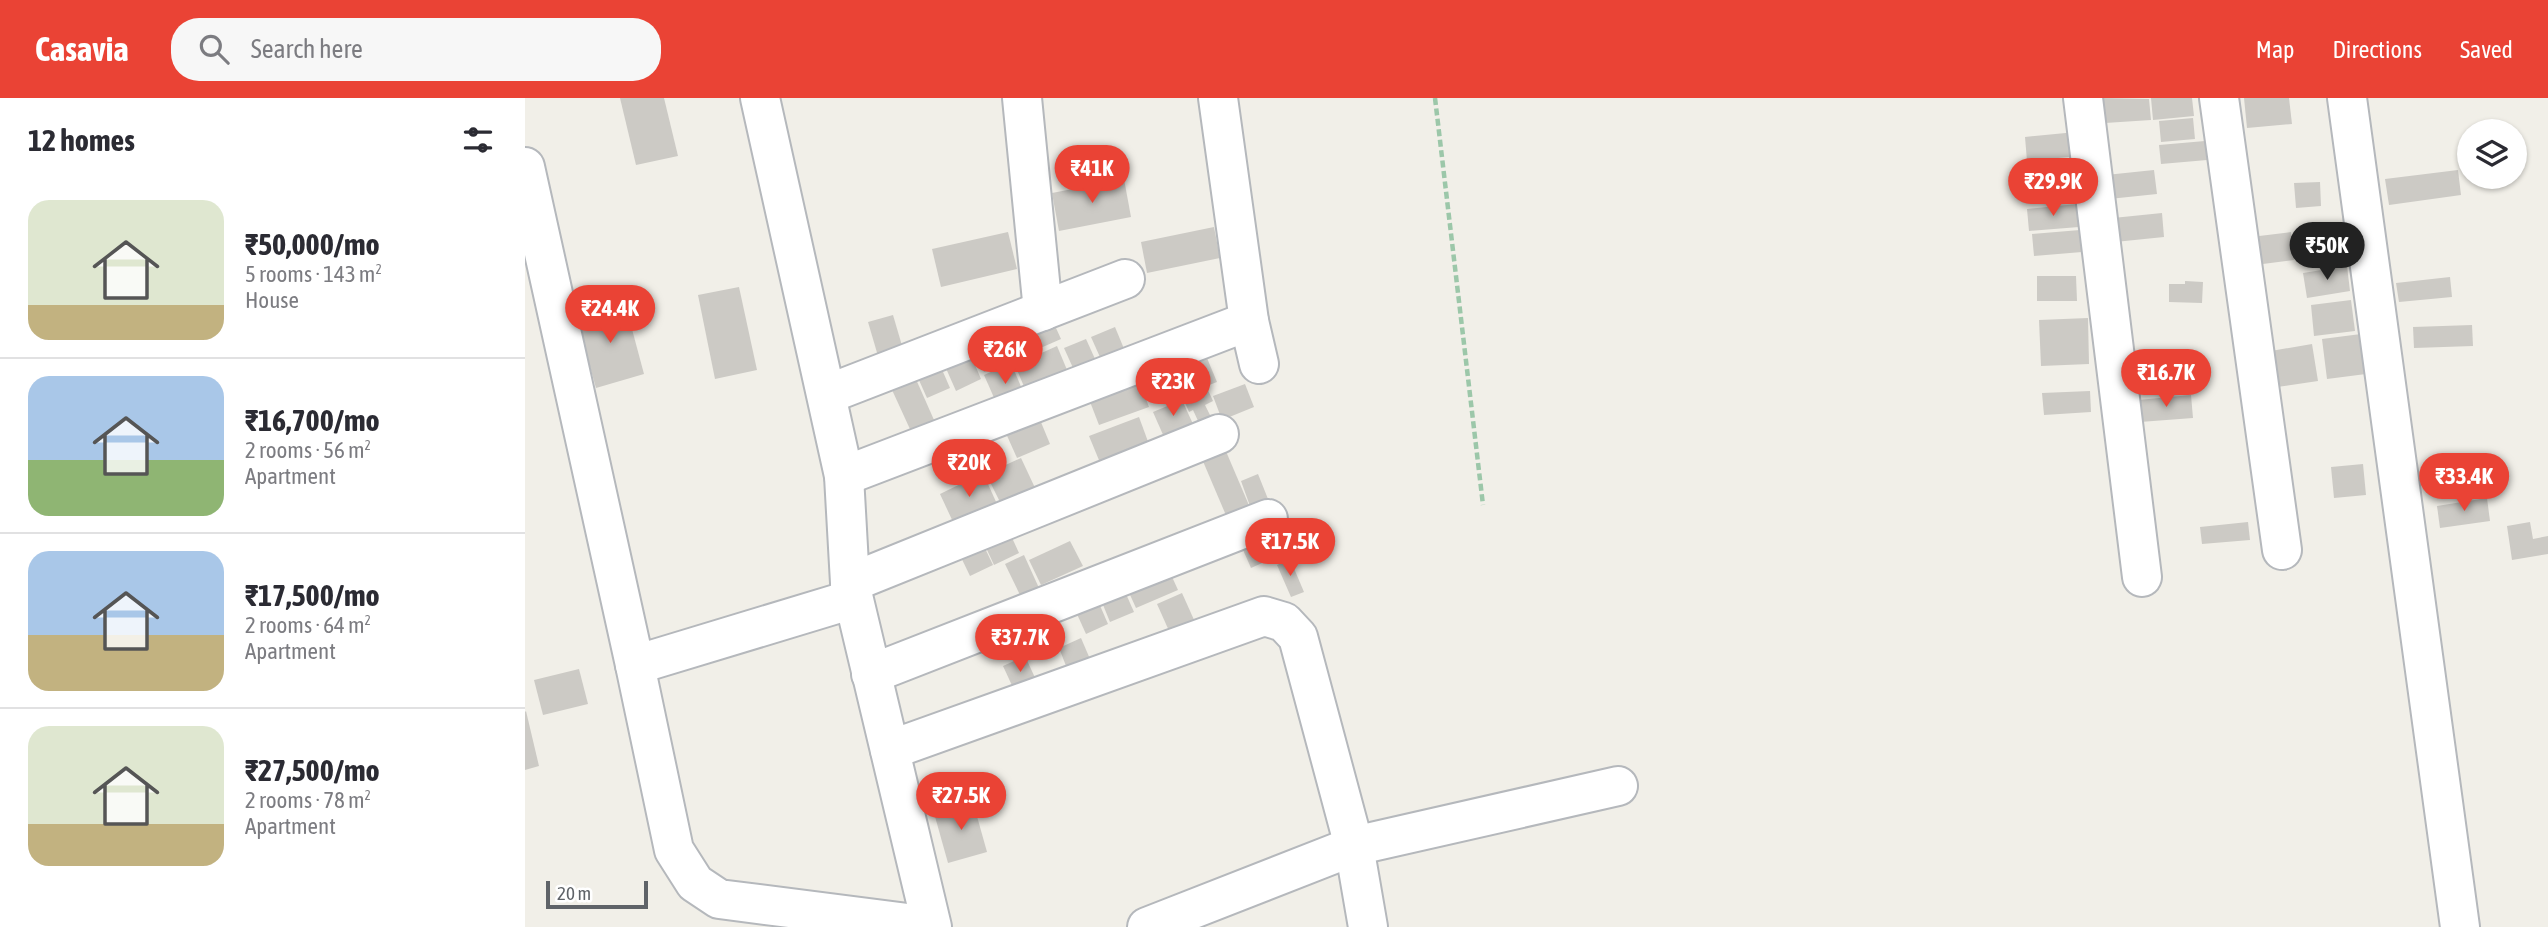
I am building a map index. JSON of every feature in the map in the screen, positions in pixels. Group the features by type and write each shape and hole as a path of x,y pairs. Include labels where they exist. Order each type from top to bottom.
{"street":[{"path":"525,167 674,850 695,883 719,899 932,926 852,591 844,476 828,394 760,98"},
{"path":"1022,98 1043,311"},
{"path":"1218,98 1249,321 1259,364"},
{"path":"2083,98 2142,577"},
{"path":"2219,98 2282,550"},
{"path":"2347,98 2460,927"},
{"path":"828,394 1125,279"},
{"path":"844,476 1249,321"},
{"path":"635,665 852,591 1219,434"},
{"path":"871,674 1268,519"},
{"path":"890,750 1263,616 1284,622 1298,637 1354,846 1368,927"},
{"path":"1147,927 1354,846 1618,786"}],"path":[{"path":"1434,98 1483,505"}],"building":[{"path":"620,98 664,98 678,156 636,165"},
{"path":"2103,98 2149,99 2151,120 2105,123"},
{"path":"2151,98 2192,98 2194,116 2153,120"},
{"path":"2244,98 2289,98 2292,124 2247,128"},
{"path":"2193,118 2195,139 2161,142 2159,121"},
{"path":"2076,132 2079,156 2027,161 2025,137"},
{"path":"2205,141 2207,160 2161,164 2159,145"},
{"path":"2154,170 2157,194 2109,199 2106,175"},
{"path":"2457,170 2457,189 2460,189 2461,195 2389,205 2385,179"},
{"path":"1124,179 1131,217 1059,231 1052,193"},
{"path":"2320,182 2321,206 2296,208 2294,183"},
{"path":"2077,204 2079,227 2029,231 2027,209"},
{"path":"2162,213 2164,237 2115,242 2113,218"},
{"path":"1214,227 1220,258 1147,273 1141,242"},
{"path":"2332,227 2337,258 2304,264 2299,233"},
{"path":"2080,230 2082,252 2034,256 2032,234"},
{"path":"1008,232 1017,269 941,287 932,249"},
{"path":"2291,232 2294,260 2255,265 2251,237"},
{"path":"2347,266 2350,291 2307,298 2303,273"},
{"path":"2037,276 2076,276 2077,301 2037,301"},
{"path":"2450,277 2452,297 2399,302 2396,283"},
{"path":"2185,281 2203,282 2202,303 2169,302 2169,284 2185,284"},
{"path":"739,287 757,370 715,379 698,295"},
{"path":"2351,300 2355,331 2314,336 2311,305"},
{"path":"625,303 644,374 596,388 576,317"},
{"path":"893,315 903,349 878,356 868,322"},
{"path":"1051,317 1061,339 1011,361 1001,339"},
{"path":"2088,318 2089,364 2041,366 2039,320"},
{"path":"2472,325 2473,346 2414,348 2413,327"},
{"path":"1115,327 1127,356 1104,366 1091,337"},
{"path":"2361,334 2366,374 2327,379 2322,339"},
{"path":"994,335 1007,362 984,372 972,345"},
{"path":"1086,339 1100,370 1078,379 1064,348"},
{"path":"2312,344 2318,381 2277,387 2271,351"},
{"path":"967,346 981,379 956,391 941,357"},
{"path":"1057,346 1070,377 1028,396 1015,365"},
{"path":"937,358 950,388 927,398 914,369"},
{"path":"1207,358 1217,382 1204,387 1194,364"},
{"path":"1011,363 1025,396 999,409 984,375"},
{"path":"911,368 938,429 915,440 887,379"},
{"path":"1137,375 1149,407 1099,425 1087,394"},
{"path":"1245,384 1254,407 1222,420 1213,396"},
{"path":"1207,388 1213,401 1205,405 1211,417 1199,423 1193,410 1189,412 1183,398"},
{"path":"2090,391 2091,412 2044,415 2042,393"},
{"path":"2191,395 2193,418 2140,422 2138,400"},
{"path":"1182,400 1193,424 1164,437 1153,412"},
{"path":"1038,415 1050,444 1017,458 1004,429"},
{"path":"1139,417 1150,447 1101,465 1089,436"},
{"path":"1225,449 1251,510 1228,520 1202,459"},
{"path":"1021,458 1036,490 1002,506 986,474"},
{"path":"2363,464 2366,495 2334,498 2331,467"},
{"path":"983,473 997,504 954,524 940,494"},
{"path":"1258,474 1268,499 1250,506 1241,481"},
{"path":"2487,498 2490,521 2440,528 2437,506"},
{"path":"2248,522 2250,540 2202,544 2200,527"},
{"path":"2530,522 2533,539 2548,536 2548,554 2512,560 2507,526"},
{"path":"1007,527 1019,553 994,565 982,539"},
{"path":"1260,535 1271,559 1251,568 1240,543"},
{"path":"981,540 993,565 970,576 958,551"},
{"path":"1070,541 1083,566 1041,585 1029,560"},
{"path":"1024,555 1039,588 1021,597 1005,564"},
{"path":"1290,559 1304,592 1291,597 1277,565"},
{"path":"1168,568 1178,590 1136,608 1126,586"},
{"path":"1122,585 1134,612 1110,622 1099,595"},
{"path":"1182,593 1199,631 1174,642 1157,604"},
{"path":"1095,594 1108,624 1086,634 1072,603"},
{"path":"1041,615 1050,637 1027,647 1017,625"},
{"path":"1081,638 1093,666 1070,676 1059,648"},
{"path":"1025,656 1037,682 1015,692 1003,666"},
{"path":"579,669 588,704 543,715 534,680"},
{"path":"525,712 539,766 525,770"},
{"path":"973,802 987,852 948,863 934,813"}]}
